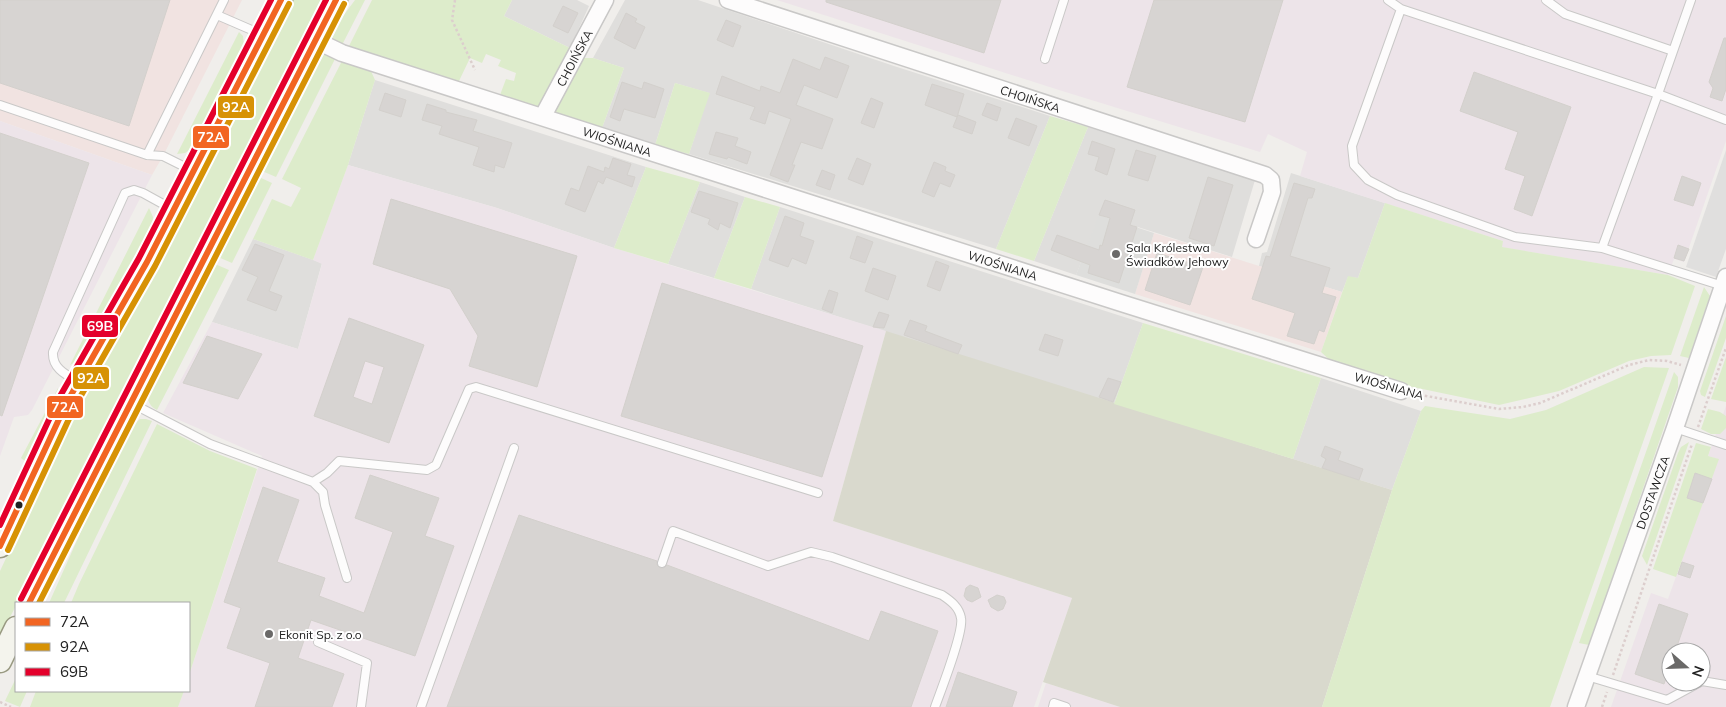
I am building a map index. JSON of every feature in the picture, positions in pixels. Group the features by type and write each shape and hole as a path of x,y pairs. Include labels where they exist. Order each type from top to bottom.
{"main road":[{"path":"0,546 67,402 147,262 281,0"},
{"path":"30,602 336,0"},
{"path":"0,661 15,630"}],"street":[{"name":"CHOIŃSKA","path":"543,116 606,0"},
{"name":"CHOIŃSKA","path":"728,0 1265,175 1271,180 1272,192 1256,239"},
{"name":"WIOŚNIANA","path":"315,40 342,52 1121,303 1401,391"},
{"name":"DOSTAWCZA","path":"1576,707 1675,428 1724,282"}],"lane":[{"path":"147,155 224,0"},
{"path":"1045,60 1064,0"},
{"path":"1388,0 1401,9 1658,94 1726,120"},
{"path":"1546,0 1566,14 1673,51"},
{"path":"1602,248 1691,0"},
{"path":"1401,9 1352,146 1354,165 1368,180 1397,195 1515,237 1602,248 1724,282"},
{"path":"217,15 263,35"},
{"path":"0,104 147,155 164,156 194,171"},
{"path":"79,381 62,373 52,358 53,352 126,193 134,190 143,193 174,210"},
{"path":"312,482 327,473 339,461 427,470 436,465 469,389 476,387 818,493"},
{"path":"131,404 210,444 312,482 323,492 325,506 347,578"},
{"path":"1675,428 1726,445"},
{"path":"420,707 514,448"},
{"path":"662,563 672,531 768,566 811,552 832,557 942,595 956,605 962,619 960,634 935,707"},
{"path":"318,642 367,663 361,707"},
{"path":"1587,676 1667,703 1702,681 1726,685"},
{"path":"1053,707 1054,703 1066,707"}],"path":[{"path":"455,0 452,20 476,70"},
{"path":"1602,707 1726,348"},
{"name":"WIOŚNIANA","path":"1401,391 1499,410 1540,403 1630,365 1650,360 1667,361 1694,368"},
{"path":"0,702 11,707"}],"shaded area":[{"path":"0,0 242,0 152,175 0,121"},
{"path":"512,0 577,0 589,6 570,48 504,16"},
{"path":"625,0 698,0 1050,116 996,249 689,154 709,93 675,83 655,145 602,128 624,68 593,58"},
{"path":"777,0 1726,0 1726,141 1684,262 1674,259 1668,275 1501,247 1503,241 1300,176 1307,152 1268,134 1260,152"},
{"path":"375,80 646,167 614,248 497,208 348,165"},
{"path":"0,121 152,175 32,410 28,415 14,417 0,456"},
{"path":"1088,127 1255,180 1232,257 1100,215 1076,275 1034,261"},
{"path":"1726,150 1726,249 1716,277 1686,267"},
{"path":"348,165 497,208 614,248 886,331 833,521 1072,598 1034,707 178,707 184,692 190,692 190,672 262,456 163,413 212,322 298,349 322,264 313,260"},
{"path":"1291,173 1385,203 1358,278 1348,277 1342,292 1259,266 1262,253 1267,252"},
{"path":"700,182 745,197 714,278 668,264"},
{"path":"780,207 1143,323 1114,404 751,289"},
{"name":"Sala Królestwa Świadków Jehowy","path":"1099,215 1154,233 1135,294 1076,275"},
{"path":"1154,233 1342,292 1321,352 1135,294"},
{"path":"253,239 322,263 298,349 212,322"},
{"path":"886,331 1392,490 1322,707 1120,707 1043,682 1072,598 833,521"},
{"path":"1321,378 1421,411 1392,490 1293,459"},
{"path":"1726,406 1726,707 1611,707 1651,593 1668,599 1718,459 1708,456"},
{"path":"1046,683 1120,707 1038,707"}],"green space":[{"path":"293,0 323,0 18,602 15,602 15,607 0,637 0,571 77,407 173,234"},
{"path":"355,0 365,0 342,45 329,38"},
{"path":"372,0 512,0 504,16 570,48 540,108 500,95 506,79 514,81 516,73 498,66 501,60 486,54 482,63 470,58 459,81 454,83 348,48"},
{"path":"239,32 243,36 244,46 192,148 185,153 177,154"},
{"path":"323,51 336,57 276,177 262,171"},
{"path":"580,58 593,58 624,68 602,128 555,114 554,105"},
{"path":"343,59 370,69 375,80 348,165 313,260 253,239 272,199 291,207 301,188 282,179"},
{"path":"675,83 710,93 689,154 655,145"},
{"path":"1050,116 1088,127 1034,261 996,249"},
{"path":"646,167 700,182 668,264 614,248"},
{"path":"259,177 272,183 232,263 218,257"},
{"path":"745,197 780,207 751,289 714,278"},
{"path":"1385,203 1503,241 1502,247 1668,275 1695,286 1671,355 1651,356 1629,361 1559,391 1499,405 1408,386 1334,364 1321,352 1348,276 1358,278"},
{"path":"149,208 153,217 152,228 77,361 70,365"},
{"path":"215,264 229,270 157,410 149,402 149,390"},
{"path":"1704,287 1710,296 1689,358 1680,356"},
{"path":"1726,316 1726,338 1705,397 1701,395 1700,391"},
{"path":"1143,323 1321,378 1293,459 1114,404"},
{"path":"1726,357 1726,402 1711,399"},
{"path":"1644,367 1669,368 1550,707 1322,707 1392,490 1421,411 1425,406 1510,419 1546,410"},
{"path":"1674,372 1678,377 1678,387 1589,645 1579,643"},
{"path":"58,388 57,399 25,461 21,458"},
{"path":"1708,409 1720,412 1726,416 1726,428 1720,434 1711,434 1701,429"},
{"path":"140,419 152,421 64,602 49,602 96,498 131,427"},
{"path":"157,424 210,451 257,469 190,672 190,602 71,602"},
{"path":"1689,442 1647,565 1642,556 1678,453 1681,447"},
{"path":"1696,443 1711,447 1708,456 1719,459 1676,577 1653,569"},
{"path":"15,680 15,692 27,692 20,707 5,701"},
{"path":"36,692 184,692 178,707 30,707"}],"building":[{"path":"0,0 170,0 129,126 0,83"},
{"path":"826,0 1001,0 984,53 826,2"},
{"path":"1154,0 1283,0 1245,122 1127,87"},
{"path":"563,6 578,13 568,33 553,26"},
{"path":"626,13 637,19 635,22 645,27 635,49 614,38"},
{"path":"726,20 741,26 733,47 717,40"},
{"path":"1724,38 1726,38 1726,89 1722,101 1710,97 1713,88 1709,82"},
{"path":"825,57 849,66 837,98 804,85 796,105 833,119 822,149 801,142 788,182 770,175 791,119 769,111 765,124 750,119 755,107 716,94 722,76 760,91 761,86 780,93 793,59 820,70"},
{"path":"1474,72 1571,107 1532,216 1514,209 1525,176 1505,169 1518,132 1460,111"},
{"path":"622,82 642,89 644,82 664,89 655,118 624,109 620,121 610,117"},
{"path":"932,84 964,94 957,117 925,105"},
{"path":"385,93 406,100 401,117 379,110"},
{"path":"871,98 883,103 874,128 861,123"},
{"path":"987,103 1001,108 997,121 982,115"},
{"path":"427,104 446,110 446,112 477,120 473,131 512,143 504,168 495,165 494,172 473,165 479,147 439,134 442,126 422,120"},
{"path":"958,115 976,122 972,134 953,127"},
{"path":"1016,118 1037,126 1029,146 1008,138"},
{"path":"716,132 738,138 735,146 751,152 747,164 728,157 727,159 709,154"},
{"path":"0,133 89,163 2,416 0,415"},
{"path":"1092,141 1115,149 1107,175 1095,170 1099,157 1088,154"},
{"path":"1136,150 1156,156 1148,181 1128,175"},
{"path":"613,158 631,164 627,175 635,177 632,187 606,177 603,184 598,181 585,212 565,204 571,188 579,191 588,166 604,172 605,167 609,169"},
{"path":"857,158 871,164 863,185 848,179"},
{"path":"934,162 946,167 945,171 955,175 950,187 940,183 934,197 922,192"},
{"path":"822,170 835,175 830,190 816,185"},
{"path":"1682,176 1701,183 1693,206 1674,200"},
{"path":"1208,177 1233,185 1214,246 1189,238"},
{"path":"1294,183 1315,189 1312,198 1308,198 1290,256 1330,268 1322,293 1336,297 1324,332 1319,330 1314,344 1287,336 1295,313 1252,299 1266,256 1270,257"},
{"path":"699,191 738,203 730,228 720,223 718,230 708,224 710,219 691,212"},
{"path":"391,199 577,256 537,387 469,366 478,336 450,289 373,264"},
{"path":"1105,200 1135,210 1130,225 1137,227 1119,283 1088,273 1090,265 1051,250 1057,235 1099,250 1100,245 1102,246 1110,218 1099,215"},
{"path":"785,216 804,223 800,236 814,241 806,264 792,258 788,267 769,260"},
{"path":"857,236 873,242 865,263 850,258"},
{"path":"255,244 284,255 269,291 282,296 276,311 247,300 258,277 242,270"},
{"path":"1678,245 1689,249 1684,261 1674,258"},
{"path":"1157,253 1203,267 1190,305 1145,290"},
{"path":"936,261 949,266 940,291 927,286"},
{"path":"873,268 896,276 888,300 865,291"},
{"path":"662,283 863,346 822,477 621,416"},
{"path":"829,290 838,293 832,313 822,309"},
{"path":"879,312 889,315 884,328 873,327"},
{"path":"349,318 424,345 389,443 314,416","holes":["365,361 384,367 372,404 353,397"]},
{"path":"910,320 927,326 925,331 962,345 958,354 904,335"},
{"path":"1045,334 1063,340 1058,356 1039,350"},
{"path":"207,336 262,354 238,399 183,383"},
{"path":"1108,378 1121,382 1113,402 1099,397"},
{"path":"1325,446 1341,452 1338,460 1363,469 1359,480 1322,468 1326,459 1321,456"},
{"path":"1695,473 1712,479 1703,503 1687,498"},
{"path":"370,475 439,498 425,536 454,546 415,656 311,620 298,658 344,674 332,707 255,707 270,663 227,648 241,608 224,602 263,487 299,500 277,562 325,578 319,596 364,613 393,532 355,518"},
{"path":"519,515 657,561 657,565 660,568 664,568 667,565 869,641 881,611 938,631 911,707 447,707"},
{"path":"1682,562 1694,566 1690,578 1678,574"},
{"path":"970,585 978,588 981,597 972,602 964,596 966,588"},
{"path":"997,595 1004,597 1006,602 1003,609 998,611 991,607 988,600"},
{"path":"1659,604 1688,614 1678,642 1661,642 1661,683 1635,674"},
{"path":"958,672 1017,692 1012,707 946,707"}],"transit line":[{"name":"69B","path":"0,525 59,398 139,258 271,0"},
{"name":"72A","path":"0,546 67,402 147,262 281,0"},
{"name":"69B","path":"21,599 326,0"},
{"name":"72A","path":"30,602 336,0"},
{"name":"92A","path":"8,550 75,406 155,266 289,4"},
{"name":"92A","path":"40,602 344,4"}],"place":[{"name":"Sala Królestwa Świadków Jehowy","path":"1116,254"},
{"name":"Ekonit Sp. z o.o","path":"269,634"}]}
